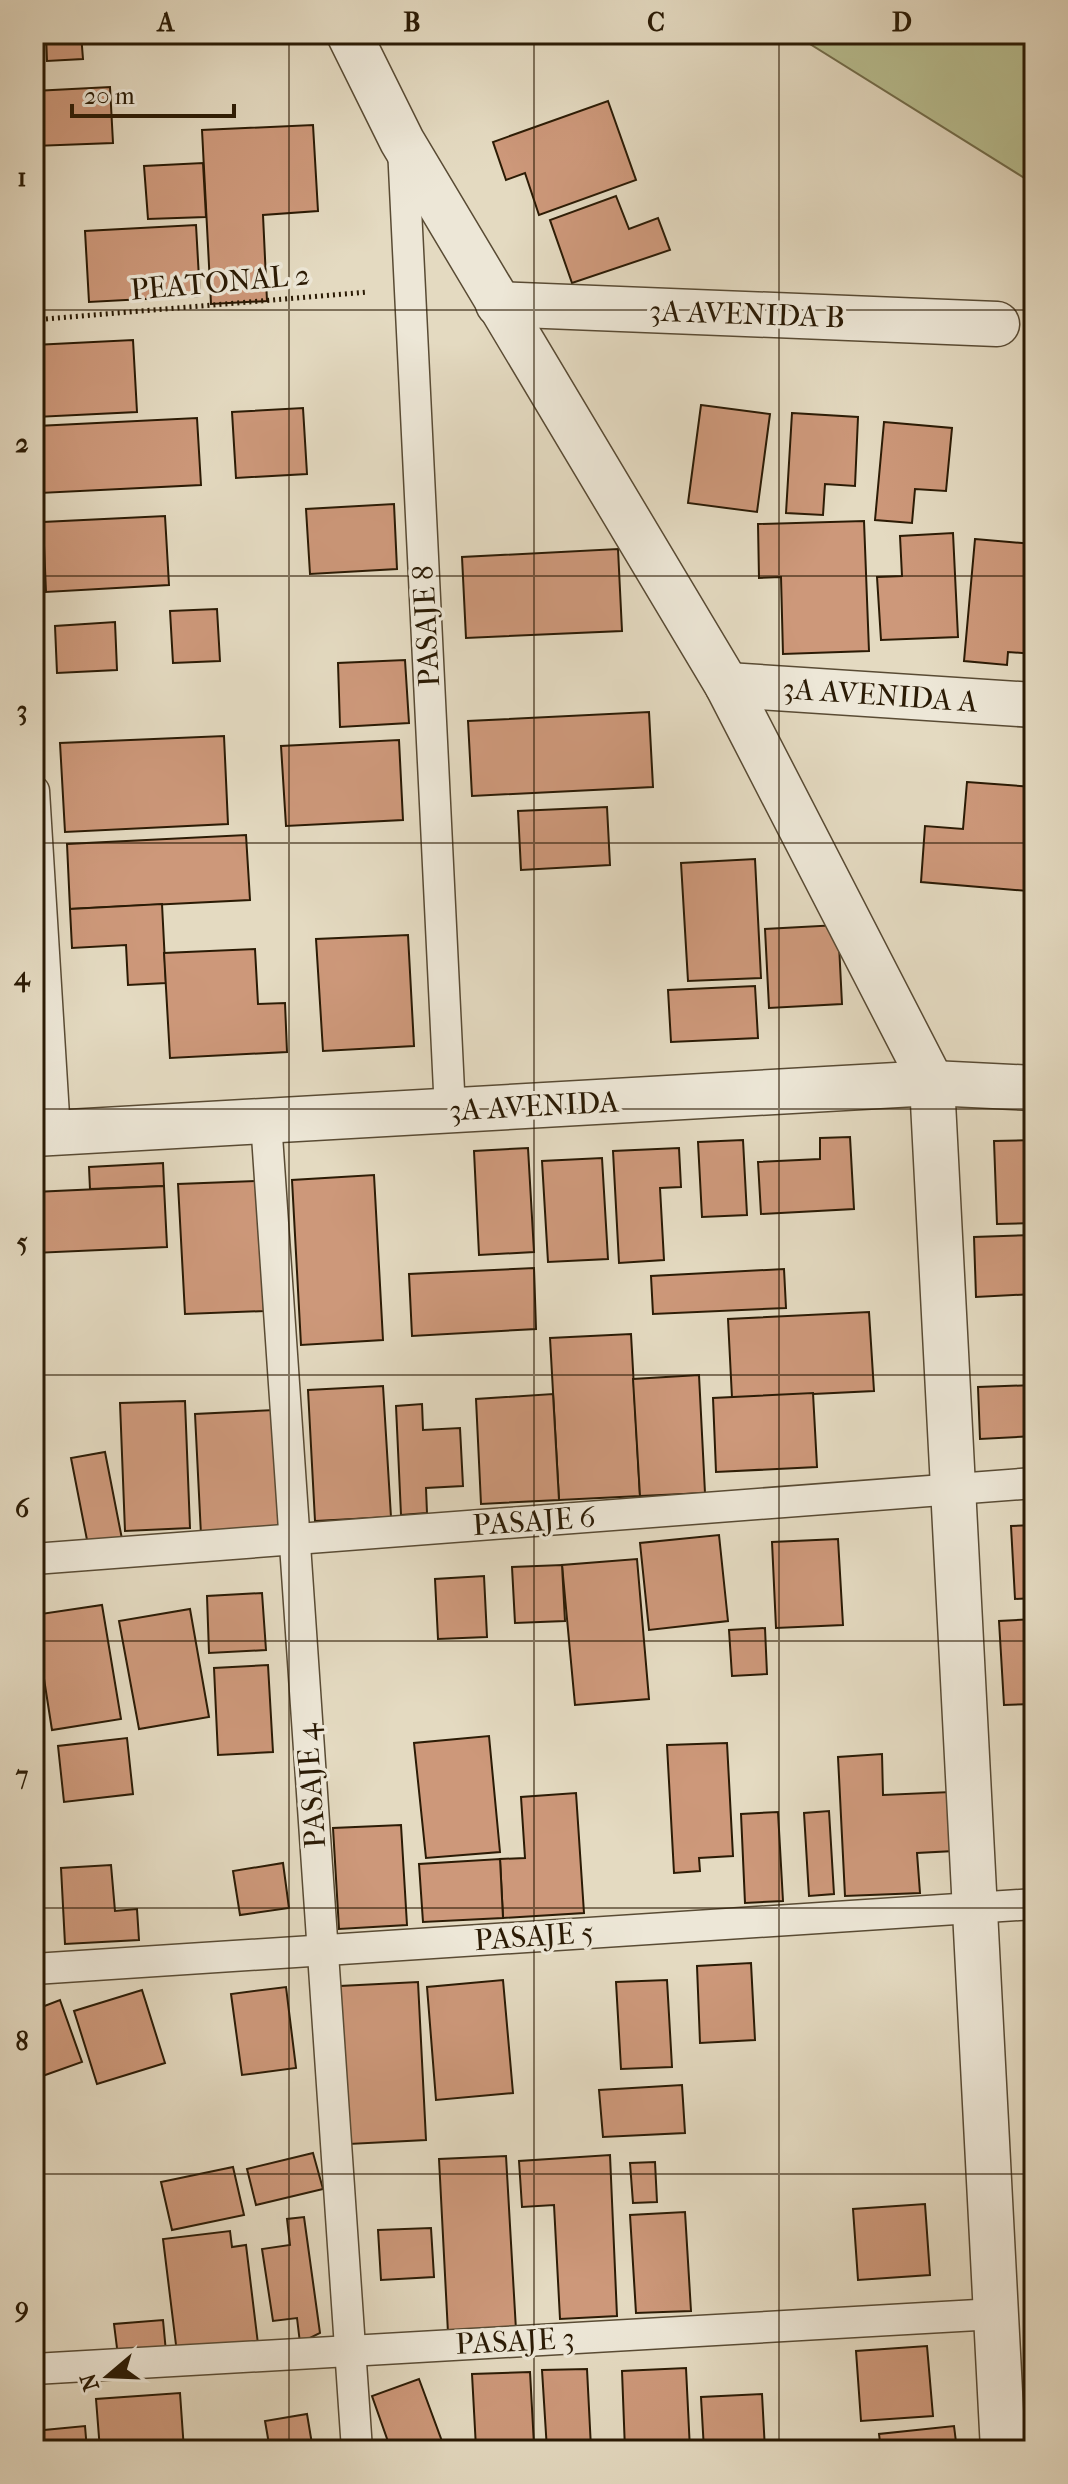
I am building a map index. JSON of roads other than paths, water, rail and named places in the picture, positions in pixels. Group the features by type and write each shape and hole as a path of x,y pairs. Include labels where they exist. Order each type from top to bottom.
{"street":[{"path":"349,34 402,141 727,685 932,1083 1003,2450"},
{"name":"3A AVENIDA B","path":"498,304 997,324"},
{"name":"3A AVENIDA A","path":"727,685 1034,705"},
{"name":"3A AVENIDA","path":"44,1133 932,1083 1034,1088"}],"lane":[{"name":"PASAJE 8","path":"402,141 450,1111"},
{"path":"34,791 44,1133"},
{"name":"PASAJE 4","path":"266,1121 357,2450"},
{"name":"PASAJE 6","path":"34,1559 1034,1483"},
{"name":"PASAJE 5","path":"34,1969 1034,1904"},
{"name":"PASAJE 3","path":"34,2369 995,2314"}]}
